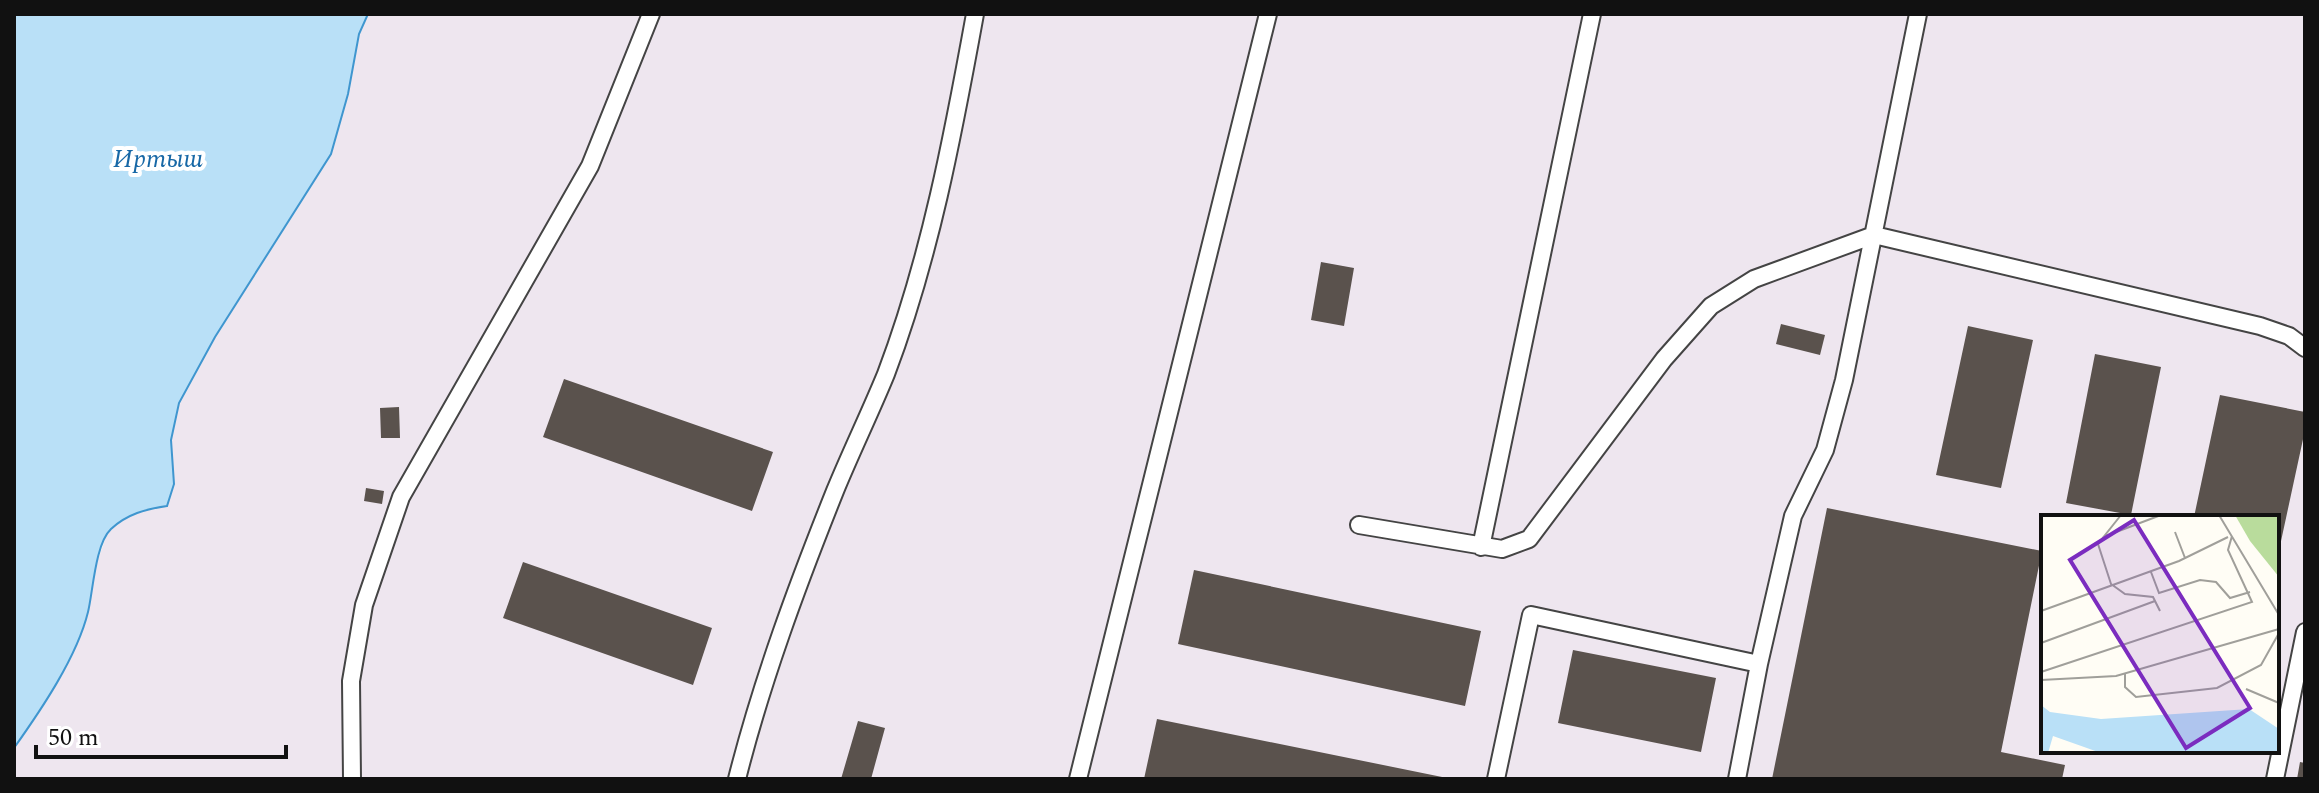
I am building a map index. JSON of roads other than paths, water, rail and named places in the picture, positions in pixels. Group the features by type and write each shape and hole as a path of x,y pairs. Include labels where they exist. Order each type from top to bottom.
{"lane":[{"path":"352,779 351,681 364,605 401,497 590,166 651,14"},
{"path":"737,779 750,725 785,619 886,373 916,281 943,183 975,14"},
{"path":"1078,779 1268,14"},
{"path":"1481,547 1592,14"},
{"path":"1737,779 1759,664 1793,516 1825,450 1844,380 1918,14"},
{"path":"1359,525 1502,549 1529,539 1664,359 1711,306 1754,279 1874,235 2260,326 2289,336 2305,348"},
{"path":"1496,779 1531,615 1759,664"},
{"path":"2275,779 2305,632"}],"water":[{"name":"Иртыш","path":"14,14 368,14 359,34 348,94 331,154 215,337 179,403 171,440 174,484 167,506 130,516 106,536 101,545 88,612 76,647 14,748"}]}
